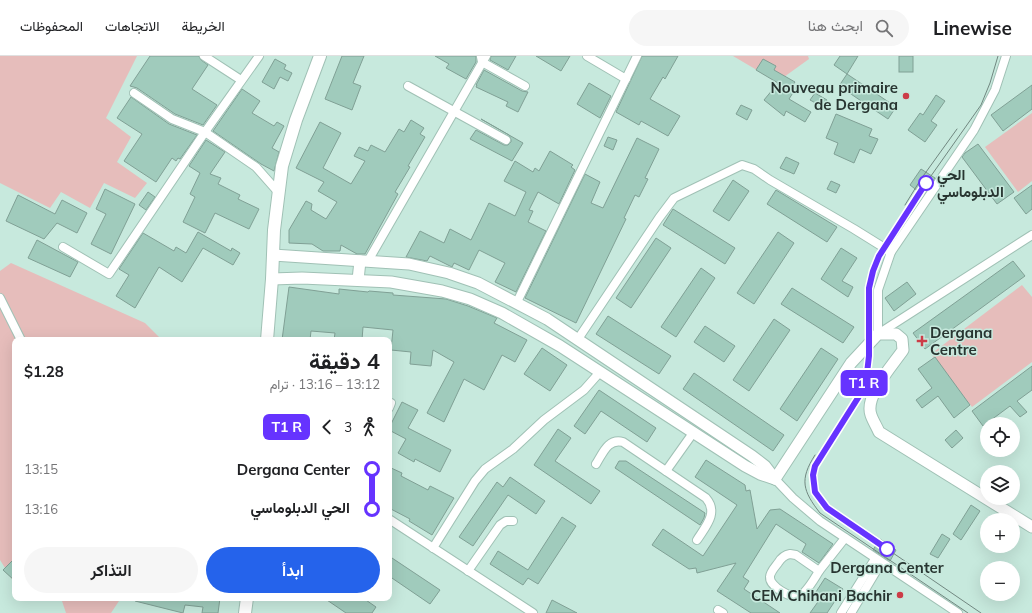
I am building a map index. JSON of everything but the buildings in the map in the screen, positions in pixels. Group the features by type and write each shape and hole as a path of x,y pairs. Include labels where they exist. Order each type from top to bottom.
{"main road":[{"path":"267,337 274,230 282,166 296,120 320,56"},
{"path":"245,613 247,601"}],"street":[{"path":"204,56 241,80"},
{"path":"63,247 109,274 205,132 259,56"},
{"path":"587,56 626,79"},
{"path":"516,302 637,56"},
{"path":"878,334 878,290 891,252 974,130 995,90 1006,56"},
{"path":"358,280 364,261 453,112 483,58 525,86"},
{"path":"408,86 506,140"},
{"path":"134,93 172,119 205,132 256,168 279,193"},
{"path":"578,339 674,198 742,165 754,169 891,252"},
{"path":"775,479 851,363 878,334 1032,235"},
{"path":"273,255 409,264 449,273 478,283 516,302 546,318 755,458 765,466 784,490 820,521 958,613"},
{"path":"272,279 302,278 391,282 418,286 470,299 523,324 587,363 752,470 775,479"},
{"path":"0,298 20,337"},
{"path":"878,334 896,334 902,339 903,350 875,391 871,401 870,414 879,432 1032,527"},
{"path":"587,363 596,351"},
{"path":"433,548 475,481 485,469 513,449 544,420 579,394 600,372"},
{"path":"666,471 693,433"},
{"path":"596,464 610,443 619,441 623,442 706,498 711,506 712,514 697,540"},
{"path":"392,521 533,613"},
{"path":"468,570 500,525 506,521 513,521"},
{"path":"820,572 796,555 790,554 782,558 770,574 770,580 773,585 790,596 802,594 820,572 845,538"},
{"path":"841,613 878,561"},
{"path":"850,613 878,561"}],"shaded area":[{"path":"0,56 137,56 106,118 131,137 117,162 147,183 135,198 104,183 90,208 61,192 50,208 0,183"},
{"path":"733,56 808,56 809,59 777,82"},
{"path":"1032,113 1032,181 1018,192 985,147"},
{"path":"11,263 145,323 159,337 12,337 12,579 0,560 0,271"},
{"path":"1022,285 1032,297 1032,362 972,407 931,354"},
{"path":"62,601 119,601 111,613 66,613"}],"tram line":[{"path":"981,613 827,508 815,489 814,473 815,466 863,390 867,373 869,344 869,288 879,255 926,183 981,105 990,83 998,56"},
{"path":"905,205 921,179 957,129"},
{"path":"887,549 827,508 815,492 813,475 815,466 863,390 869,356 869,288 873,271 879,256 926,183"},
{"path":"815,455 807,472 805,485 810,498 820,513 968,613"}],"place":[{"name":"Nouveau primaire de Dergana","path":"906,96"},
{"name":"الحي الدبلوماسي","path":"926,183"},
{"name":"Dergana Centre","path":"922,341"},
{"name":"Dergana Center","path":"887,549"},
{"name":"CEM Chihani Bachir","path":"900,595"}]}
